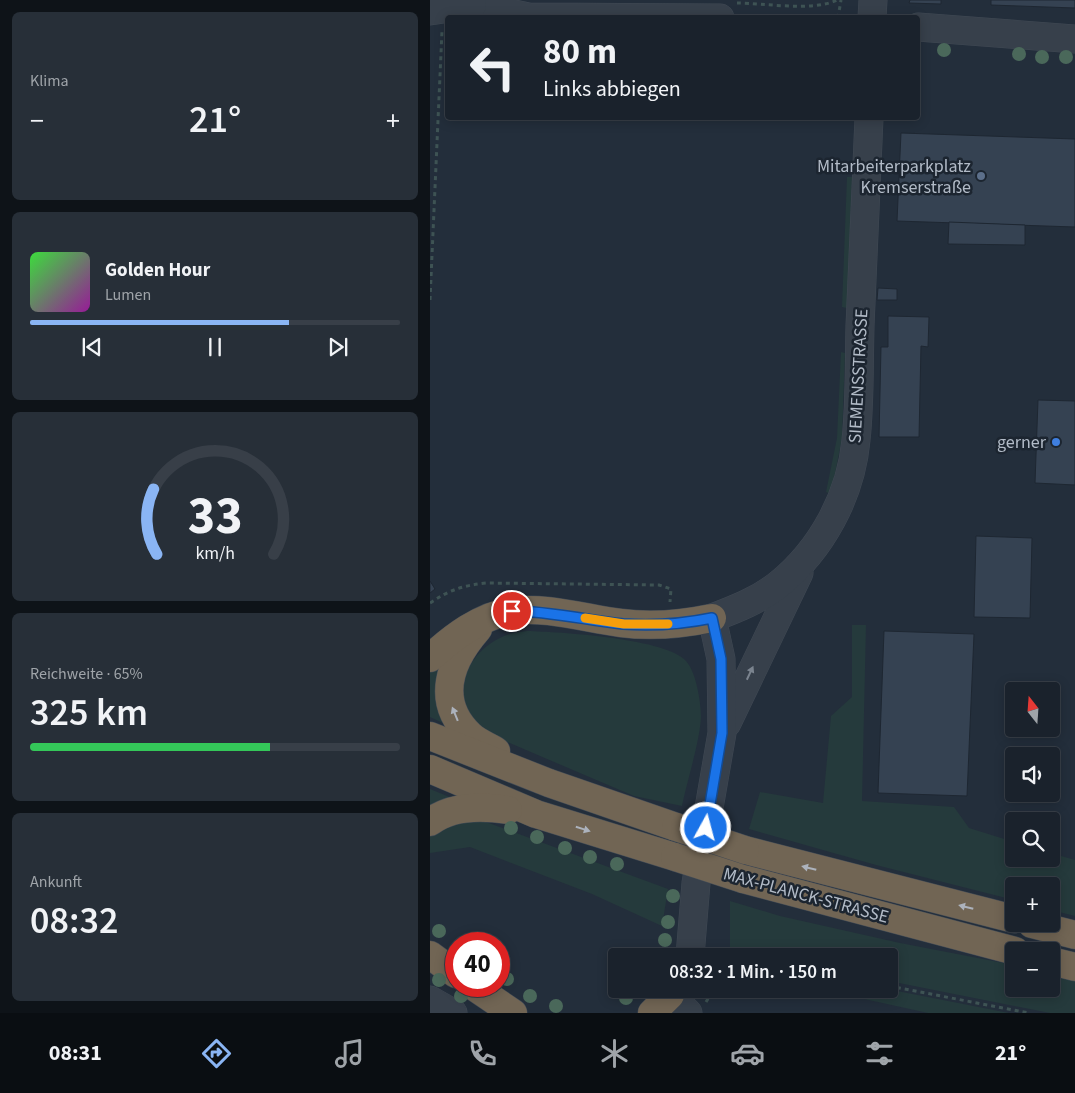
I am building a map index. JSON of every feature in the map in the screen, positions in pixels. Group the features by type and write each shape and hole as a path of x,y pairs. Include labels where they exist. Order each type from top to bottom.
{"highway":[{"path":"430,658 467,628 512,611 538,611 624,624 688,623 712,618"},
{"path":"487,619 462,647 450,674 450,702 457,721 471,736 549,783"},
{"name":"MAX-PLANCK-STRASSE","path":"430,736 549,783 745,850 1005,917"},
{"name":"MAX-PLANCK-STRASSE","path":"430,770 536,814 743,879 1005,948"},
{"path":"430,822 457,810 475,807 536,814"},
{"path":"1060,931 1075,934"},
{"path":"430,954 445,966"},
{"path":"1060,963 1075,967"},
{"path":"489,997 513,1013"}],"street":[{"path":"872,15 873,0"},
{"path":"449,6 514,15"},
{"path":"920,28 1075,39"},
{"name":"SIEMENSSTRASSE","path":"712,618 740,608 779,584 806,558 827,529 844,494 856,442 869,120"},
{"path":"722,733 806,558"},
{"path":"691,948 696,884 722,733 721,659 712,618"},
{"path":"430,1000 453,1013"}],"path":[{"path":"838,15 841,0"},
{"path":"430,300 445,68"},
{"path":"430,603 448,590 487,583 658,585 671,589 670,603 678,602"},
{"path":"898,988 1029,1013"}],"green space":[{"path":"847,177 852,177 847,308 842,307"},
{"path":"841,352 845,353 842,438 831,494 826,492 837,438"},
{"path":"852,625 866,625 862,801 954,807 969,828 1005,839 1005,867 1060,867 1060,856 1075,860 1075,916 1060,912 1060,877 1005,877 1005,898 876,865 749,829 760,792 823,803 831,716 852,697"},
{"path":"527,631 585,635 632,641 672,652 684,659 695,678 701,717 696,749 682,806 634,796 486,733 474,721 466,708 463,694 465,680 470,667 478,655 490,644 507,635"},
{"path":"447,650 445,724 430,717 430,667"},
{"path":"430,789 452,798 430,807"},
{"path":"464,820 486,822 668,889 662,926 592,894 470,847 430,853 430,832"},
{"path":"730,901 780,916 900,943 1005,963 1005,997 1060,997 1060,976 1075,980 1075,1013 1050,1013 898,983 898,948 730,948"},
{"path":"898,991 1009,1013 928,1013 860,998 898,998"}],"building":[{"path":"910,0 941,0 941,4 909,3"},
{"path":"991,0 1075,0 1075,8 991,5"},
{"path":"901,133 1075,139 1075,227 897,221"},
{"path":"949,222 1025,225 1025,245 948,244"},
{"path":"878,288 897,289 897,300 877,300"},
{"path":"888,316 929,317 928,347 921,346 919,437 879,437 881,347 888,347"},
{"name":"gerner","path":"1038,400 1075,401 1075,485 1035,483"},
{"path":"976,536 1032,538 1030,618 974,617"},
{"path":"430,581 435,589 430,593"},
{"path":"884,631 974,634 967,796 878,793"}],"slow traffic":[{"path":"585,618 624,624 668,624"}],"place":[{"name":"Mitarbeiterparkplatz Kremserstraße","path":"981,176"},
{"name":"gerner","path":"1056,442"}],"route":[{"path":"512,611 538,611 624,624 688,623 712,618 721,659 723,691 722,733 706,828"}]}
